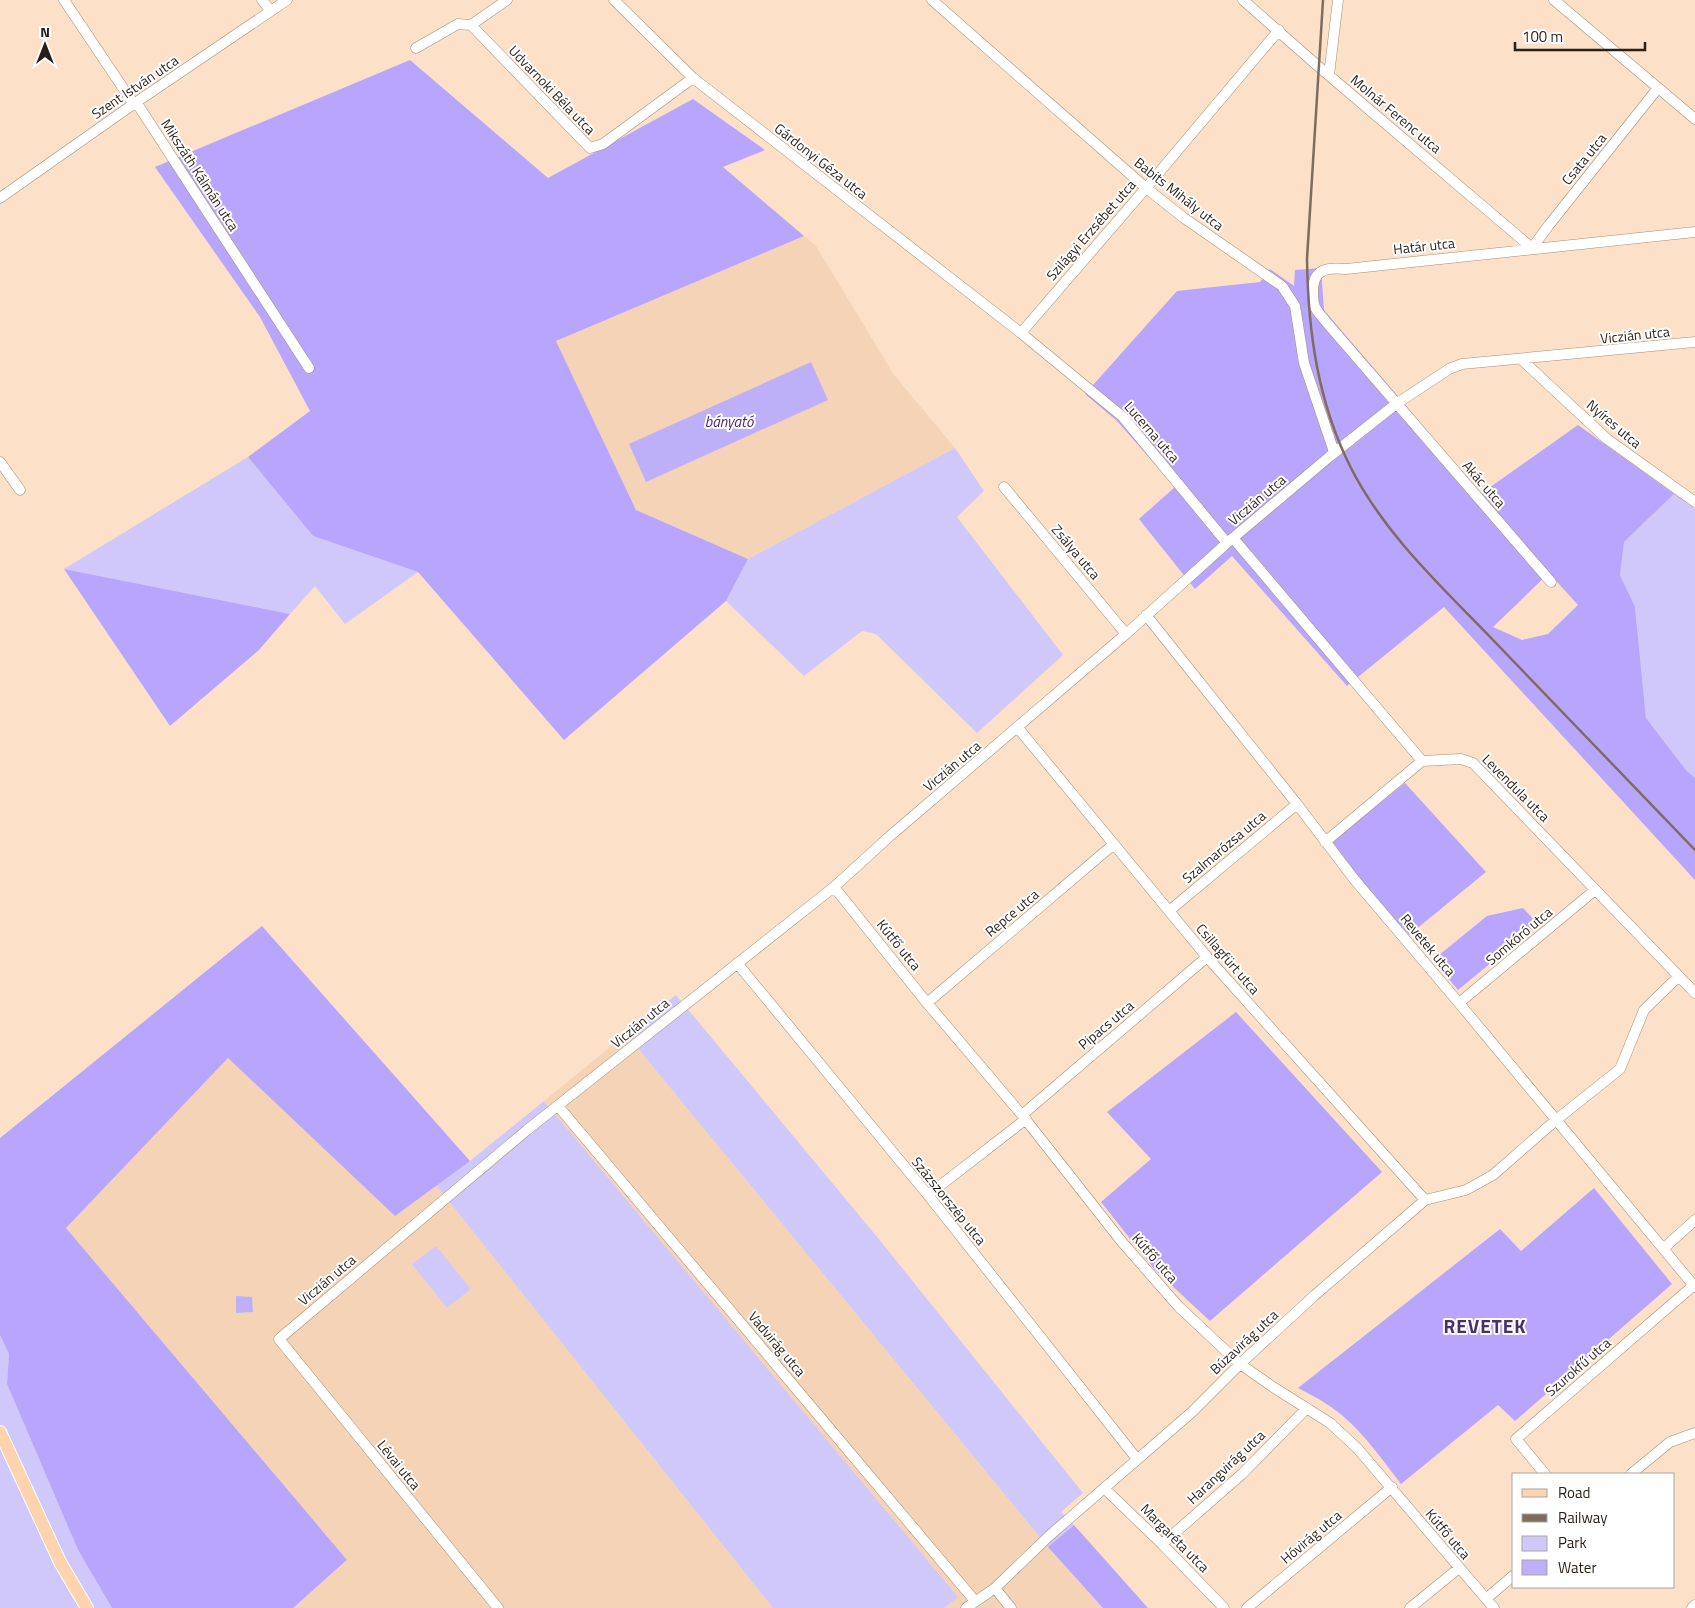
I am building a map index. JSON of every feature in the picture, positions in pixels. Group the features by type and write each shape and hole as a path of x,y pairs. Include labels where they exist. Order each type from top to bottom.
{"main road":[{"path":"0,1432 50,1540 87,1608"}],"street":[{"name":"Mikszáth Kálmán utca","path":"64,0 131,100 138,105 309,368"},
{"path":"262,0 271,11"},
{"name":"Szent István utca","path":"0,198 135,103 287,0"},
{"path":"416,48 458,24 471,25 507,0"},
{"name":"Gárdonyi Géza utca","path":"614,0 693,78 1021,333"},
{"name":"Babits Mihály utca","path":"932,0 1146,188 1184,218 1282,286 1295,306 1304,363 1334,452"},
{"name":"Molnár Ferenc utca","path":"1243,0 1532,248"},
{"path":"1329,75 1338,0"},
{"path":"1554,0 1695,119"},
{"name":"Udvarnoki Béla utca","path":"471,25 590,148 603,144 693,78"},
{"name":"Szilágyi Erzsébet utca","path":"1021,333 1146,188 1278,30"},
{"name":"Csata utca","path":"1532,248 1658,88"},
{"name":"Határ utca","path":"1396,404 1314,306 1314,277 1324,270 1695,232"},
{"name":"Lucerna utca","path":"1021,333 1123,418 1230,540"},
{"name":"Viczián utca","path":"279,1339 527,1130 834,887 895,832 1126,634 1230,540 1334,452 1396,404 1454,366 1462,364 1522,360 1695,342"},
{"name":"Nyíres utca","path":"1522,360 1607,439 1695,502"},
{"name":"Akác utca","path":"1396,404 1551,582"},
{"path":"0,462 20,490"},
{"name":"Zsálya utca","path":"1004,487 1126,634"},
{"path":"1230,540 1422,761 1325,842"},
{"name":"Revetek utca","path":"1146,615 1297,804 1354,880 1459,1003 1694,1286"},
{"name":"Csillagfürt utca","path":"1018,728 1207,957 1425,1200"},
{"name":"Levendula utca","path":"1422,761 1460,759 1474,763 1695,993"},
{"name":"Szalmarózsa utca","path":"1169,911 1297,804"},
{"name":"Repce utca","path":"928,1004 1114,844"},
{"name":"Kútfő utca","path":"834,887 928,1004 1024,1117 1122,1242 1179,1307 1240,1364 1272,1387 1330,1423 1357,1448 1494,1608"},
{"name":"Somkóró utca","path":"1459,1003 1596,890"},
{"name":"Pipacs utca","path":"928,1195 1024,1117 1207,957"},
{"name":"Százszorszép utca","path":"737,963 928,1195 1136,1459"},
{"name":"Búzavirág utca","path":"966,1608 995,1588 1136,1459 1192,1412 1240,1364 1315,1295 1425,1200 1466,1190 1493,1176 1556,1120 1620,1069 1644,1010 1679,976"},
{"name":"Vadvirág utca","path":"558,1106 974,1601"},
{"path":"1664,1248 1695,1220"},
{"name":"Szurokfű utca","path":"1544,1473 1516,1439 1694,1286"},
{"name":"Lévai utca","path":"279,1339 498,1608"},
{"name":"Harangvirág utca","path":"1162,1544 1242,1474 1307,1408"},
{"path":"1632,1473 1670,1442 1695,1433"},
{"name":"Hóvirág utca","path":"1247,1608 1392,1488"},
{"name":"Margaréta utca","path":"1105,1489 1224,1608"},
{"path":"1410,1608 1459,1568"},
{"path":"1486,1598 1512,1577"},
{"path":"995,1588 1011,1608"},
{"path":"1692,1608 1695,1605"}],"shaded area":[{"path":"410,60 548,178 693,99 765,150 723,167 804,236 556,341 636,510 748,559 726,601 564,740 418,572 313,536 248,457 310,411 260,317 155,167"},
{"path":"804,236 816,246 894,375 955,448 748,559 636,510 556,341"},
{"path":"1321,268 1324,310 1479,495 1578,425 1674,494 1624,542 1620,575 1635,607 1646,718 1686,770 1695,778 1695,880 1444,607 1347,686 1232,556 1195,589 1139,519 1175,487 1117,421 1085,394 1177,291 1260,282 1270,269 1294,286 1295,270","holes":["1549,573 1578,605 1548,634 1522,640 1493,627"]},
{"path":"64,569 290,614 259,650 170,726"},
{"path":"1405,783 1486,872 1409,935 1358,879 1331,842"},
{"path":"1523,908 1538,924 1458,990 1433,960 1487,916"},
{"path":"262,926 470,1161 395,1216 228,1058 66,1228 347,1560 293,1608 112,1608 78,1550 7,1384 9,1354 0,1335 0,1138"},
{"path":"1236,1012 1382,1172 1210,1321 1155,1270 1101,1202 1151,1159 1107,1112"},
{"path":"626,1034 1048,1547 1103,1608 944,1608 957,1596 544,1101"},
{"path":"228,1058 395,1216 436,1185 773,1608 293,1608 347,1561 66,1228"},
{"path":"1594,1188 1672,1284 1515,1421 1498,1405 1401,1484 1357,1429 1325,1403 1298,1388 1500,1229 1521,1251"},
{"path":"1074,1525 1148,1608 1103,1608 1048,1547"}],"green space":[{"path":"955,448 984,491 957,517 1063,655 977,733 876,634 862,631 804,676 726,601 748,559"},
{"path":"248,457 313,536 418,572 345,624 315,586 290,614 64,569"},
{"path":"1674,494 1695,509 1695,778 1686,770 1646,718 1635,607 1620,575 1624,542"},
{"path":"676,995 878,1238 1083,1493 1061,1512 1074,1525 1048,1547 626,1034"},
{"path":"544,1101 958,1597 944,1608 773,1608 436,1185 470,1161"},
{"path":"436,1246 471,1289 447,1308 412,1264"},
{"path":"0,1335 9,1354 7,1384 78,1550 112,1608 0,1608"}],"water":[{"name":"bányató","path":"811,362 828,400 646,482 629,444"},
{"path":"236,1296 252,1297 253,1312 236,1313"}],"railway":[{"path":"1323,0 1307,259 1308,286 1317,366 1330,418 1340,443 1351,468 1365,492 1397,538 1435,580 1695,850"}],"district":[{"name":"REVETEK","path":"1485,1326"}]}
